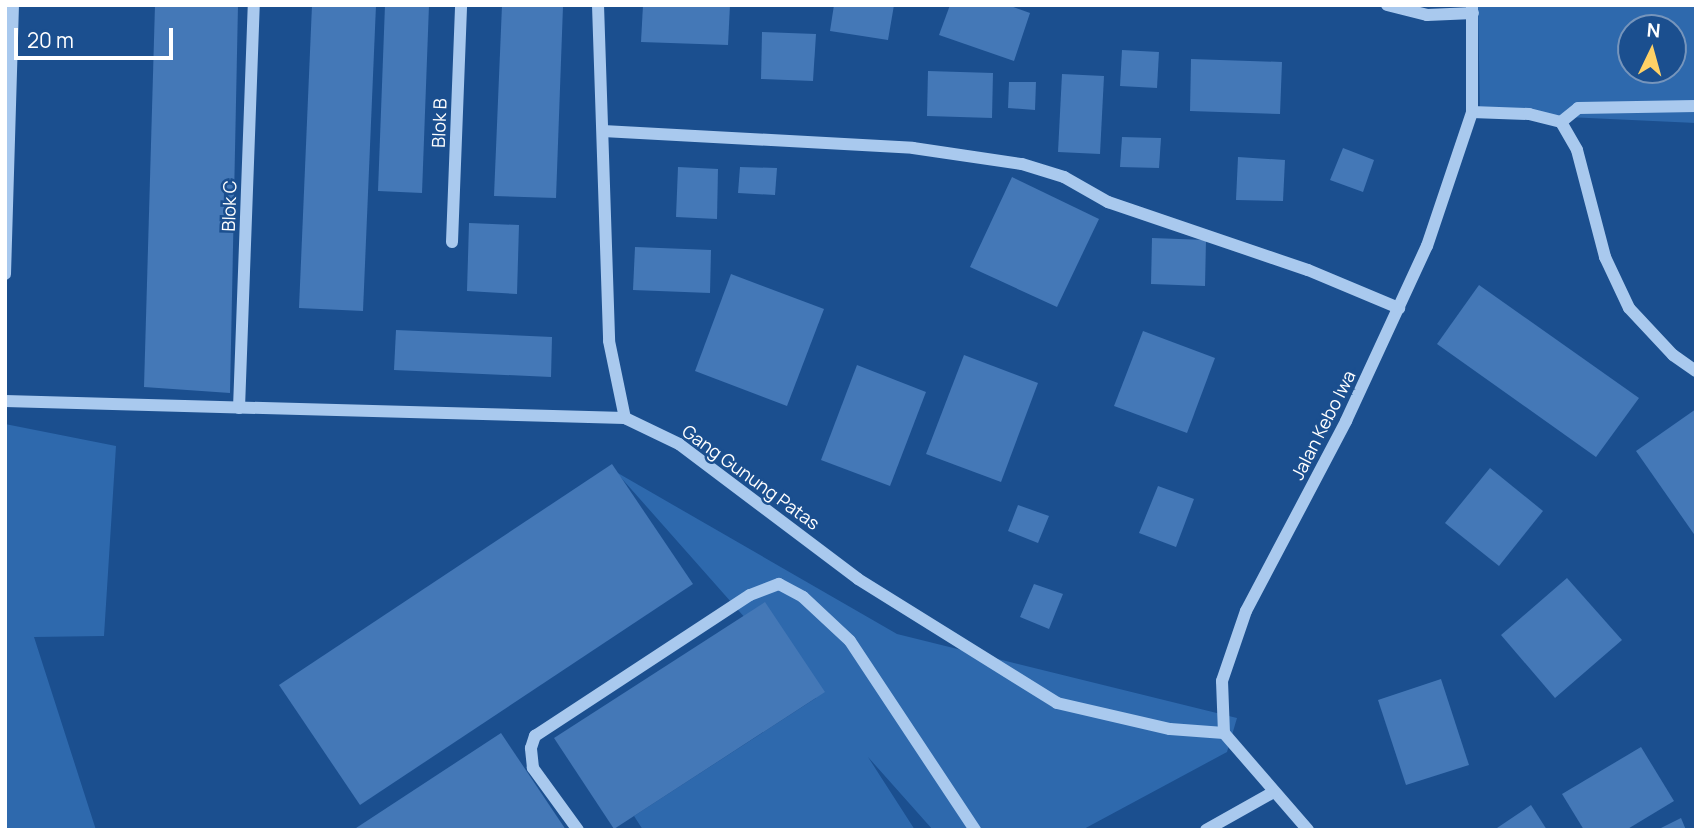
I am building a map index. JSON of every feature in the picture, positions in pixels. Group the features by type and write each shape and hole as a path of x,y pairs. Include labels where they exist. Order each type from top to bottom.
{"street":[{"path":"5,274 13,5"},
{"name":"Blok C","path":"239,408 254,5"},
{"name":"Blok B","path":"452,242 461,5"},
{"path":"5,401 625,418 609,341 598,5"},
{"path":"1387,5 1427,15 1472,9"},
{"name":"Jalan Kebo Iwa","path":"1224,733 1222,691 1229,651 1427,246 1472,113 1472,9"},
{"path":"1560,122 1578,108 1696,106"},
{"path":"1472,113 1529,114 1560,122 1577,150 1605,257 1629,308 1673,355 1696,370"},
{"path":"603,131 913,148 1022,164 1064,177 1108,202 1308,270 1399,308"},
{"name":"Gang Gunung Patas","path":"625,418 679,444 858,579 1057,703 1170,729 1224,733"},
{"path":"578,830 533,768 531,748 535,736 750,595 779,584 803,597 850,641 975,830"},
{"path":"1224,733 1272,793 1308,830"},
{"path":"1206,830 1272,793"}],"shaded area":[{"path":"1478,5 1696,5 1696,123 1480,113"},
{"path":"5,424 116,446 104,636 34,637 96,830 5,830"},
{"path":"616,472 897,634 1237,718 1227,752 1082,830 933,830 868,757 915,830 643,830 634,816 816,698"}],"building":[{"path":"155,5 238,5 230,393 144,387"},
{"path":"312,5 376,5 363,311 299,308"},
{"path":"385,5 429,5 422,193 378,191"},
{"path":"502,5 563,6 556,198 494,196"},
{"path":"643,5 730,5 728,45 641,42"},
{"path":"834,5 894,5 888,40 830,31"},
{"path":"950,5 1008,5 1030,13 1014,61 939,35"},
{"path":"762,32 816,34 813,81 761,79"},
{"path":"1122,50 1159,52 1157,88 1120,86"},
{"path":"1191,59 1282,62 1280,114 1190,111"},
{"path":"928,71 993,73 992,118 927,116"},
{"path":"1062,74 1104,76 1100,154 1058,152"},
{"path":"1009,82 1036,82 1035,110 1008,108"},
{"path":"1122,137 1161,138 1159,168 1120,167"},
{"path":"1343,148 1374,160 1363,192 1330,180"},
{"path":"1238,157 1285,160 1283,201 1236,200"},
{"path":"678,167 718,169 717,219 676,217"},
{"path":"740,167 777,168 775,195 738,193"},
{"path":"1012,177 1099,219 1057,307 970,267"},
{"path":"469,223 519,225 517,294 467,291"},
{"path":"1152,238 1206,240 1205,286 1151,284"},
{"path":"635,247 711,250 710,293 633,290"},
{"path":"731,274 824,309 787,406 695,371"},
{"path":"1479,285 1639,398 1596,457 1437,344"},
{"path":"396,330 552,337 551,377 394,370"},
{"path":"1143,331 1215,358 1187,433 1114,406"},
{"path":"964,355 1038,383 1001,482 926,454"},
{"path":"857,365 926,392 890,486 821,460"},
{"path":"1696,409 1696,537 1636,451"},
{"path":"612,464 693,584 360,805 279,685"},
{"path":"1490,468 1543,511 1499,566 1445,523"},
{"path":"1158,486 1194,499 1176,547 1139,533"},
{"path":"1018,505 1049,516 1038,543 1008,531"},
{"path":"1567,578 1622,640 1555,698 1501,635"},
{"path":"1034,584 1063,594 1049,629 1020,617"},
{"path":"765,602 825,692 614,829 554,738"},
{"path":"1441,679 1469,765 1406,785 1378,700"},
{"path":"501,733 566,830 353,830"},
{"path":"1641,747 1674,801 1626,830 1584,830 1562,794"},
{"path":"1531,805 1547,830 1494,830"},
{"path":"1681,818 1686,830 1657,830"}]}
